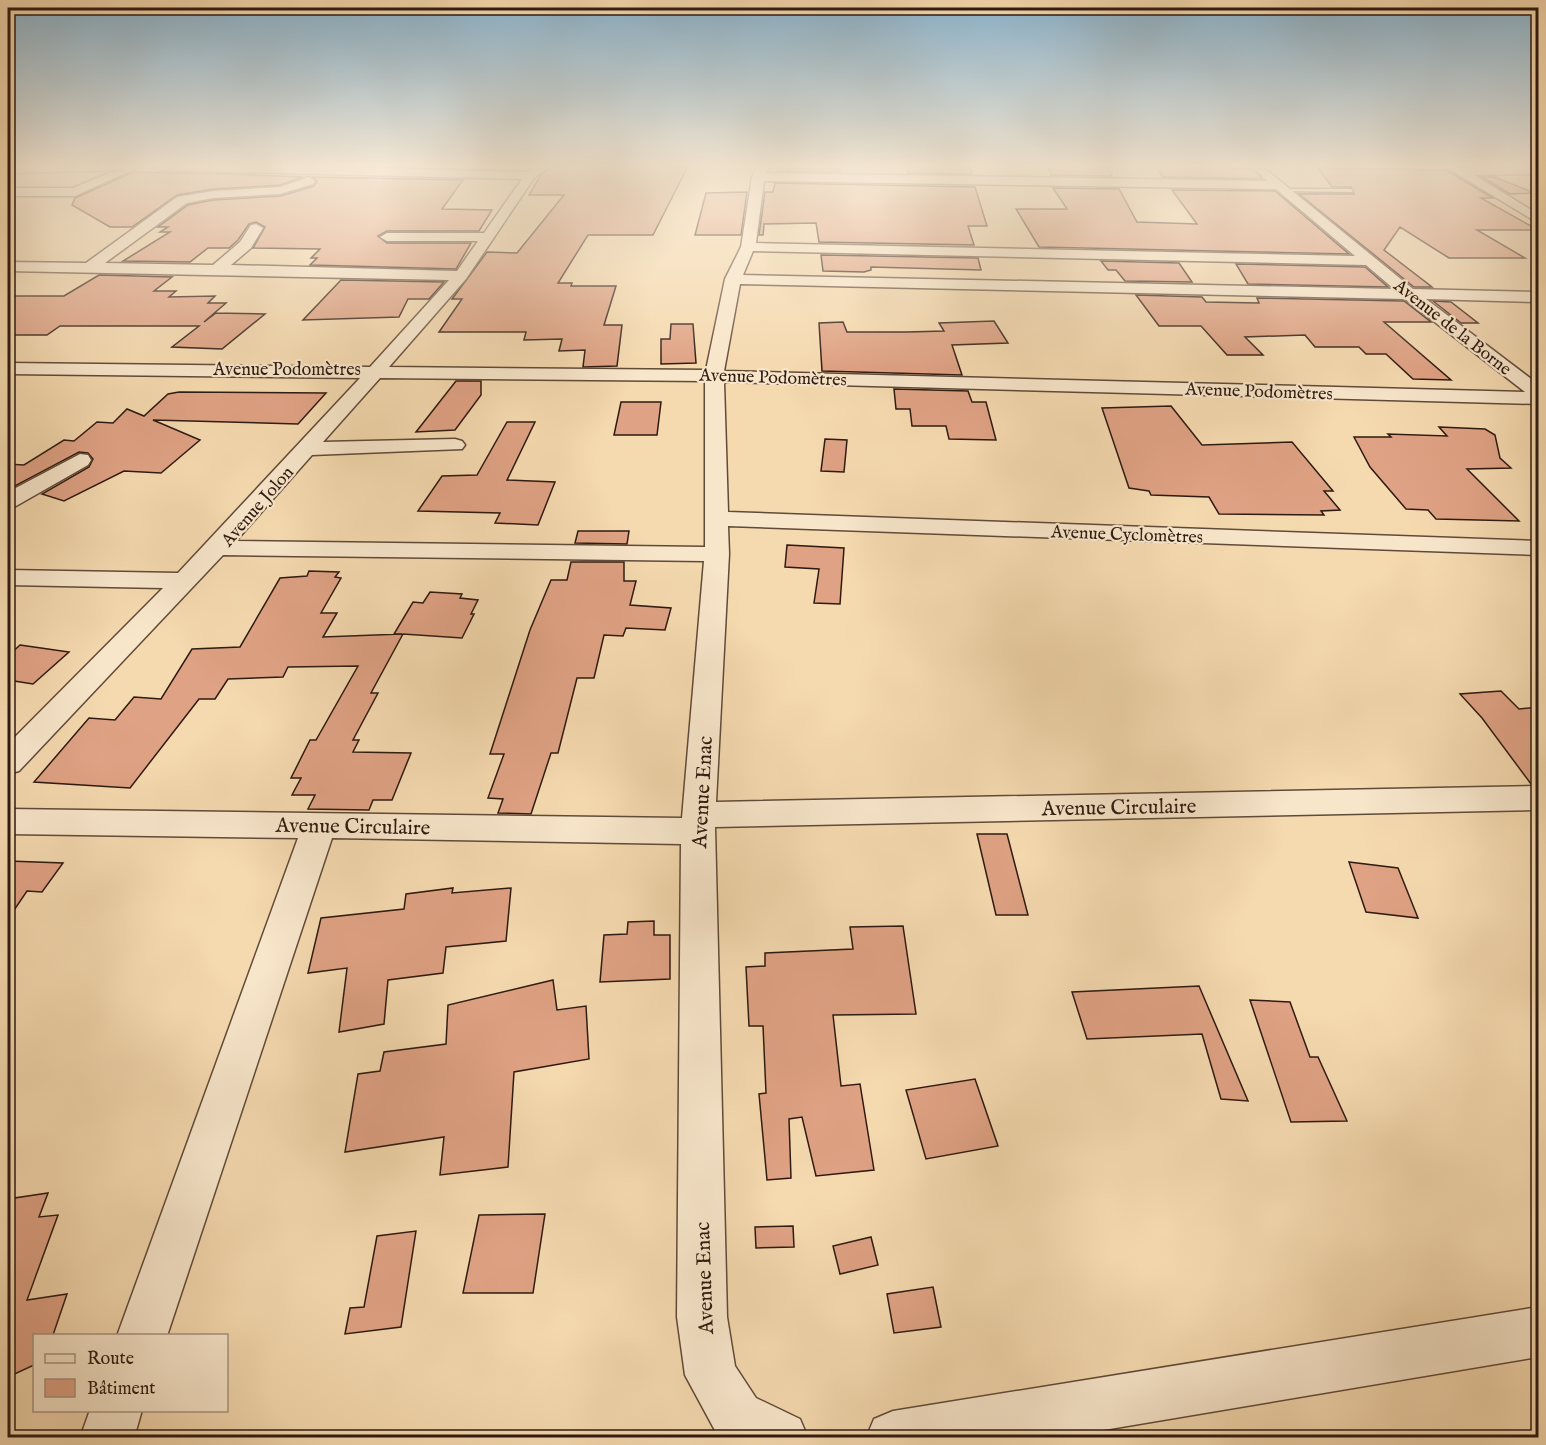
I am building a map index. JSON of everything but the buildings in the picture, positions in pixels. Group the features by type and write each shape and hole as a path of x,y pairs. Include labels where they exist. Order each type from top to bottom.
{"street":[{"path":"90,267 136,233"},
{"path":"217,269 246,245 253,233"},
{"name":"Avenue Jolon","path":"217,548 309,448 460,276 491,233"},
{"name":"Avenue Enac","path":"751,233 748,247 733,279 714,376 717,554 699,823 702,1317 711,1375 759,1427"},
{"name":"Avenue de la Borne","path":"1335,233 1409,294 1539,393"},
{"path":"387,237 488,237"},
{"path":"748,247 1369,261"},
{"path":"8,266 383,272 460,276"},
{"path":"733,279 1539,297"},
{"name":"Avenue Podomètres","path":"8,368 377,370 714,376 1539,398"},
{"path":"309,448 455,444"},
{"path":"8,501 80,460"},
{"name":"Avenue Cyclomètres","path":"715,519 1539,548"},
{"path":"8,763 217,548"},
{"name":"Avenue Jolon","path":"217,548 717,554"},
{"path":"8,577 184,581"},
{"name":"Avenue Circulaire","path":"8,822 319,826 699,823 1539,798"},
{"path":"142,1334 319,826"},
{"path":"893,1437 1539,1332"},
{"path":"107,1437 115,1412"}]}
